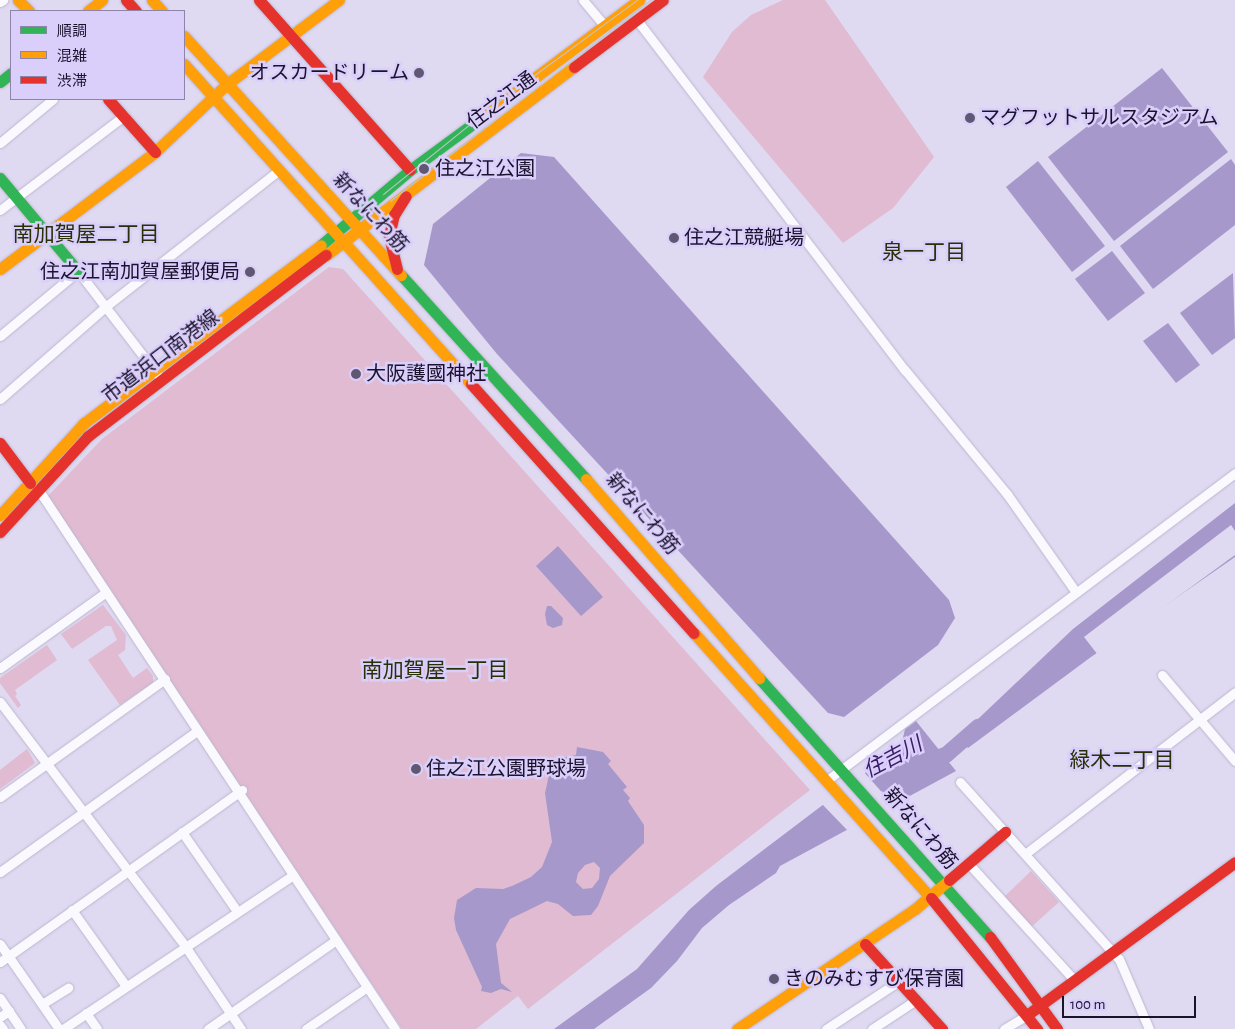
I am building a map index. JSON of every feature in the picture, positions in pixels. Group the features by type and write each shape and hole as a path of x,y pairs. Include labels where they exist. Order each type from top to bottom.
{"main road":[{"path":"18,0 27,10"},
{"path":"89,10 102,0"},
{"path":"126,0 135,10"},
{"path":"152,0 161,10"},
{"path":"259,0 410,170"},
{"path":"0,269 155,152 227,84 339,0"},
{"name":"住之江通","path":"352,220 410,170 639,0"},
{"name":"住之江通","path":"362,230 663,0"},
{"name":"新なにわ筋","path":"185,37 362,230 889,821 986,932 1057,1029"},
{"name":"新なにわ筋","path":"185,65 212,98 971,942 1037,1029"},
{"path":"0,82 10,74"},
{"path":"109,100 155,152"},
{"path":"0,178 78,271"},
{"path":"397,269 388,236 394,215 406,196"},
{"name":"市道浜口南港線","path":"339,239 352,220"},
{"name":"市道浜口南港線","path":"0,515 158,376 339,239 362,230"},
{"path":"0,443 34,486"},
{"name":"市道浜口南港線","path":"0,532 34,486"},
{"path":"737,1029 752,1025 930,898 1005,832"},
{"path":"1028,1015 1235,862"},
{"path":"865,944 942,1029"}],"street":[{"path":"583,0 605,26"},
{"path":"637,20 899,362 1007,494 1076,592"},
{"path":"0,143 52,100"},
{"path":"0,210 124,116"},
{"path":"0,398 105,307 278,171"},
{"path":"0,336 78,271 158,376"},
{"path":"829,785 1076,592 1235,473"},
{"path":"34,486 165,679 197,731 240,791 292,875 395,1029"},
{"path":"0,668 106,592"},
{"path":"1162,675 1235,761"},
{"path":"0,797 165,679"},
{"path":"1025,854 1235,692"},
{"path":"0,702 185,946 241,1029"},
{"path":"0,872 197,731"},
{"path":"960,782 1119,959 1149,1029"},
{"path":"0,962 240,791"},
{"path":"182,832 237,911"},
{"path":"969,864 1074,980"},
{"path":"0,944 61,1029 292,875"},
{"path":"72,910 126,986"},
{"path":"208,1029 336,940"},
{"path":"826,1029 899,981"},
{"path":"306,1029 367,987"},
{"path":"42,1004 68,988"},
{"path":"0,998 21,1029"},
{"path":"872,1029 916,1000"},
{"path":"0,1017 9,1011"},
{"path":"86,1013 96,1029"},
{"path":"1004,1029 1028,1015"},
{"path":"0,1025 2,1029"}],"shaded area":[{"path":"783,0 825,0 934,157 893,208 843,243 703,77 732,32 751,15"},
{"path":"329,267 343,269 810,790 528,1009 518,996 476,1029 402,1029 47,497 102,439"},
{"path":"103,605 126,635 125,650 118,655 133,678 147,668 153,676 153,683 120,705 88,660 117,640 111,626 106,626 72,649 61,634"},
{"path":"47,645 57,660 15,690 17,694 15,696 21,705 18,708 0,683 0,678"},
{"path":"27,749 35,763 0,789 0,770"},
{"path":"1031,871 1059,902 1029,929 1003,898"}],"water":[{"path":"1162,68 1228,152 1114,241 1048,157"},
{"path":"521,153 554,157 949,600 955,618 938,645 844,717 828,713 497,354 424,265 433,224"},
{"path":"1231,159 1235,165 1235,225 1153,289 1120,246"},
{"path":"1038,161 1105,246 1072,272 1006,187"},
{"path":"1112,251 1145,293 1108,321 1075,279"},
{"path":"1233,273 1235,338 1212,355 1180,313"},
{"path":"1168,323 1200,365 1176,383 1143,341"},
{"path":"1235,503 1235,557 1091,657 968,748 959,737 1073,629"},
{"path":"558,546 603,597 581,616 536,566"},
{"path":"547,606 551,606 563,618 562,625 553,628 547,625 545,614"},
{"path":"916,721 956,771 780,866 776,873 729,905 702,928 677,961 651,988 594,1029 554,1029 637,969 689,910 716,886 894,751 902,742 905,729"},
{"path":"577,747 603,752 611,761 608,764 627,787 623,790 630,798 628,801 644,825 644,843 610,876 598,906 591,915 573,916 558,904 547,901 510,919 496,944 501,983 512,992 501,989 491,993 481,991 482,987 456,930 454,918 457,900 476,888 503,889 512,886 531,877 542,867 552,842 545,793 549,775 557,759 576,755","holes":["594,862 600,868 599,879 592,888 583,889 576,882 578,873 585,865"]}],"pier":[{"path":"1231,525 1235,531 1235,555 1098,655 1084,637"},
{"path":"863,771 896,808 849,832 821,803"}],"waterway":[{"name":"住吉川","path":"924,762 946,755 978,727"}],"tram line":[{"path":"383,194 492,106 637,0"},
{"path":"390,201 650,0"}],"traffic: fast":[{"path":"0,82 10,74"},
{"path":"321,245 410,170 478,120"},
{"path":"0,178 78,271"},
{"path":"401,275 586,479"},
{"path":"759,678 990,937"}],"traffic: slow":[{"path":"18,0 28,10"},
{"path":"89,10 102,0"},
{"path":"152,0 161,10"},
{"path":"0,269 155,152 227,84 339,0"},
{"path":"478,120 639,0"},
{"path":"185,37 401,275"},
{"path":"185,65 471,384"},
{"path":"326,255 574,67"},
{"path":"0,515 84,423 321,245"},
{"path":"586,479 759,678"},
{"path":"694,633 931,898"},
{"path":"737,1029 915,909 949,880"}],"traffic: jam":[{"path":"126,0 135,10"},
{"path":"259,0 410,170"},
{"path":"574,67 663,0"},
{"path":"109,100 155,152"},
{"path":"397,269 389,236 394,215 406,196"},
{"path":"0,532 88,436 326,255"},
{"path":"471,384 694,633"},
{"path":"0,443 30,483"},
{"path":"949,880 1005,832"},
{"path":"1027,1015 1235,862"},
{"path":"931,898 1037,1029"},
{"path":"990,937 1057,1029"},
{"path":"865,944 942,1029"}],"place":[{"name":"オスカードリーム","path":"419,73"},
{"name":"マグフットサルスタジアム","path":"970,118"},
{"name":"住之江公園","path":"424,169"},
{"name":"住之江競艇場","path":"674,238"},
{"name":"住之江南加賀屋郵便局","path":"250,272"},
{"name":"大阪護國神社","path":"356,374"},
{"name":"住之江公園野球場","path":"416,769"},
{"name":"きのみむすび保育園","path":"774,979"}],"district":[{"name":"南加賀屋二丁目","path":"86,235"},
{"name":"泉一丁目","path":"924,253"},
{"name":"南加賀屋一丁目","path":"435,671"},
{"name":"緑木二丁目","path":"1122,761"}]}
